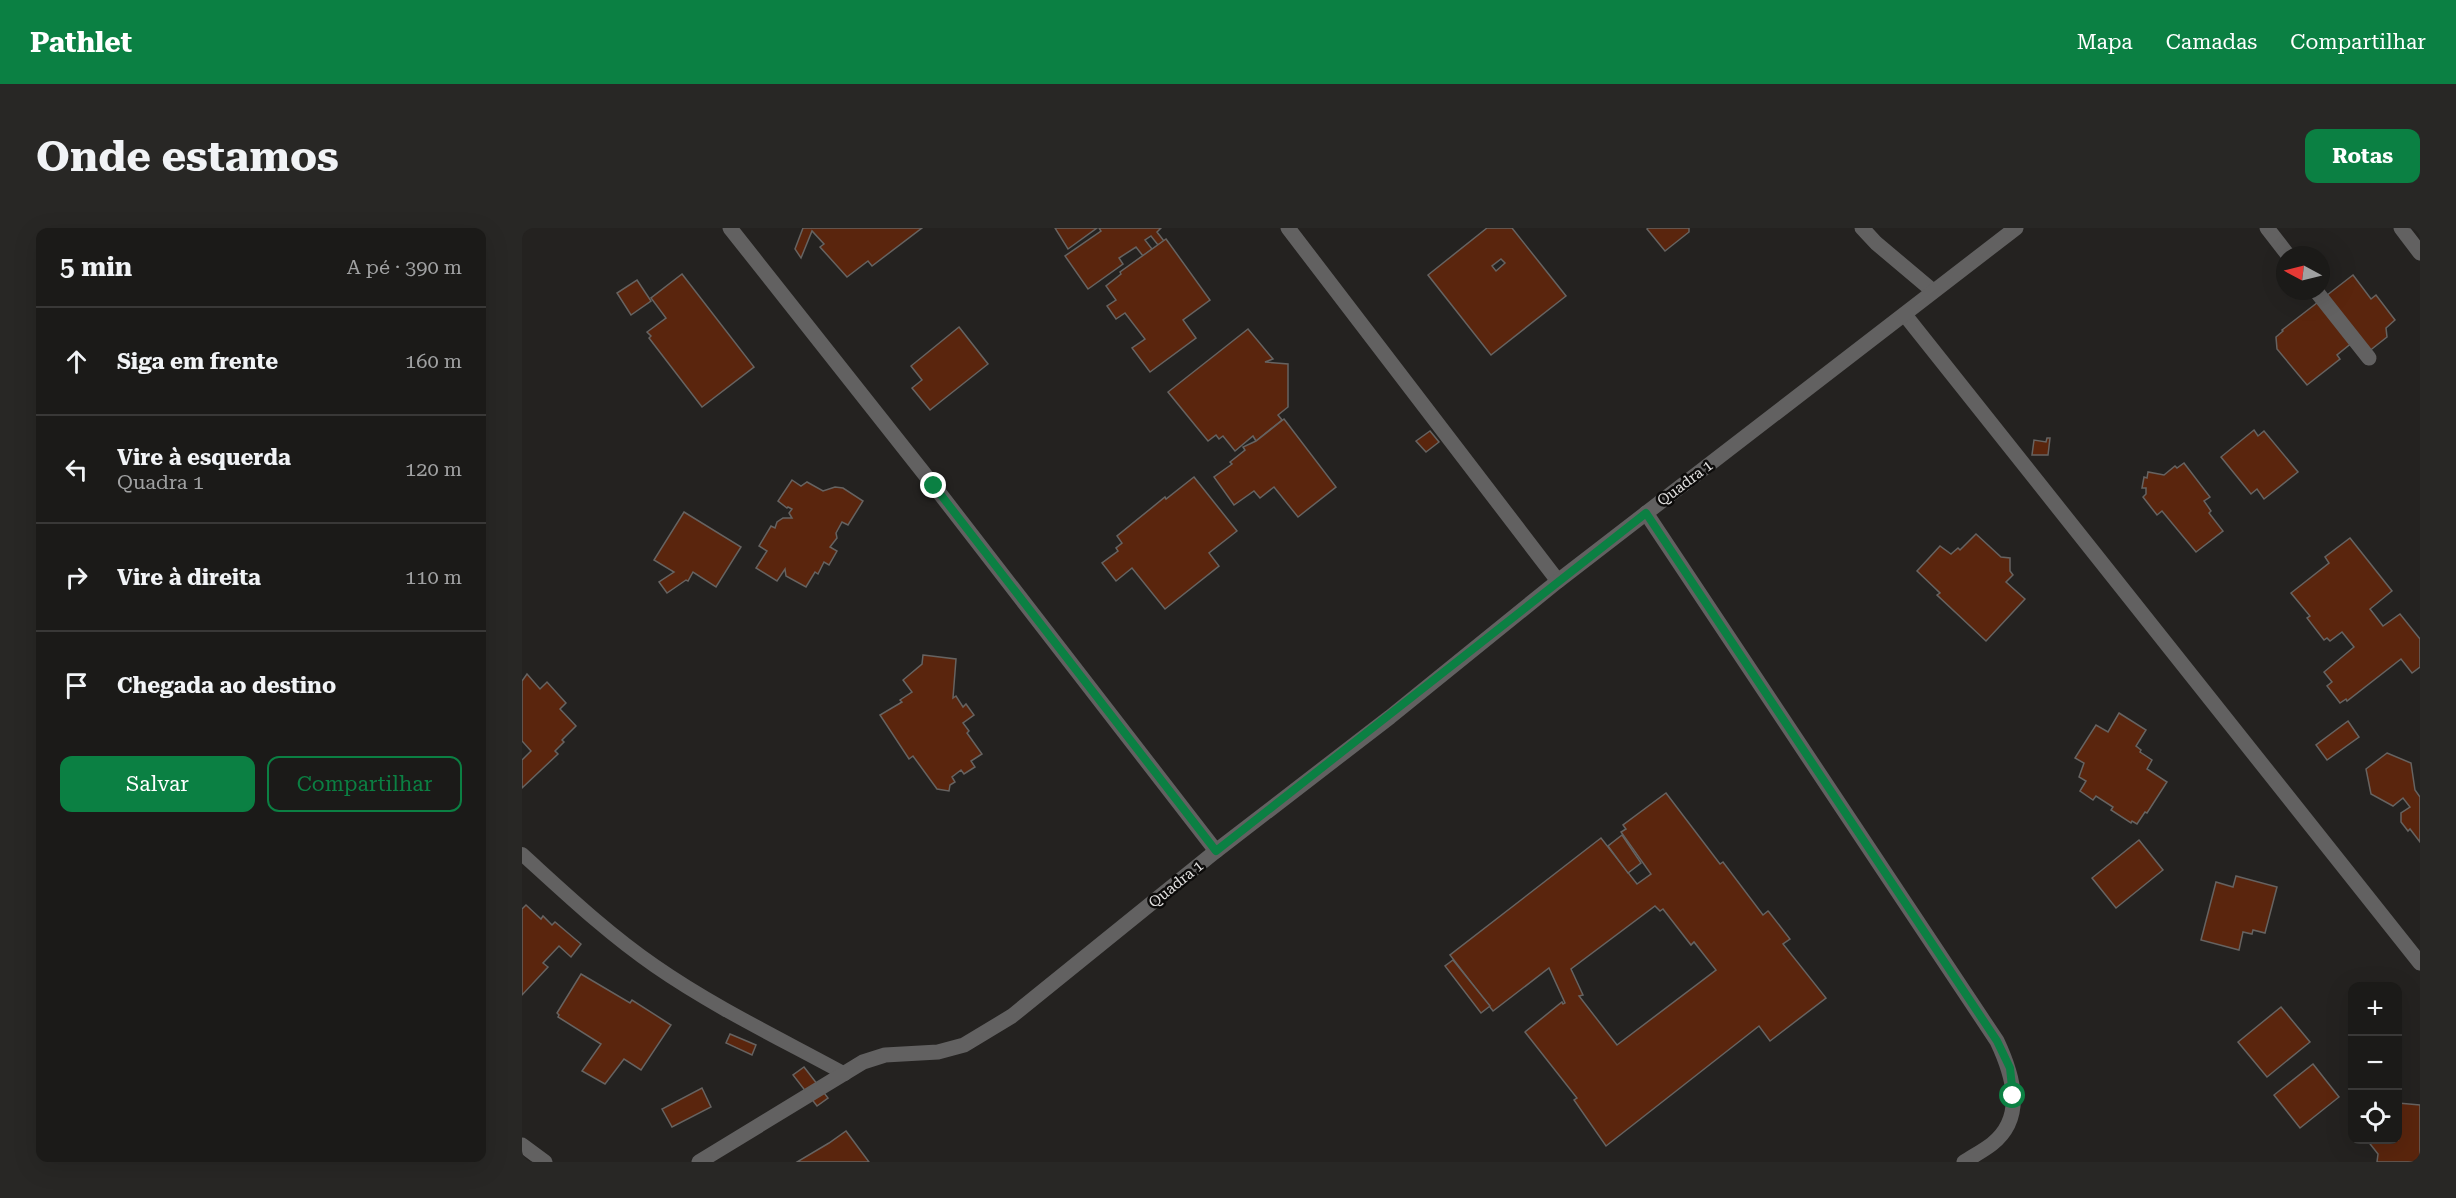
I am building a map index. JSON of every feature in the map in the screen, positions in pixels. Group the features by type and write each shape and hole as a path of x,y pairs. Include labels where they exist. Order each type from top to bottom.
{"street":[{"path":"730,228 934,486 1216,851"},
{"path":"1288,228 1558,581"},
{"path":"1862,228 1876,243 1933,291"},
{"name":"Quadra 1","path":"699,1162 875,1057 938,1052 964,1045 1012,1016 1216,851 1380,724 1558,581 2016,228"},
{"path":"2267,228 2281,246"},
{"path":"2401,228 2420,253"},
{"path":"2323,300 2369,358"},
{"path":"1905,315 2420,963"},
{"path":"1646,513 2001,1050 2010,1068 2013,1096 2011,1119 1993,1143 1964,1162"},
{"path":"522,1145 545,1162"}],"lane":[{"path":"522,854 570,898 654,965 759,1027 845,1074"}],"building":[{"path":"803,228 922,228 872,266 868,261 847,277 820,247 824,244 812,231 801,258 795,249"},
{"path":"1055,228 1097,228 1068,249"},
{"path":"1099,228 1161,228 1157,232 1164,241 1158,245 1151,236 1145,240 1152,249 1143,256 1136,247 1119,258 1123,264 1088,289 1065,256 1101,231"},
{"path":"1487,228 1512,228 1566,296 1491,355 1428,275","holes":["1501,259 1505,263 1496,271 1492,266"]},
{"path":"1648,228 1689,228 1689,232 1665,251"},
{"path":"1166,239 1210,300 1183,320 1196,338 1150,372 1132,348 1145,339 1125,313 1116,319 1107,306 1116,300 1106,286 1121,274 1120,272"},
{"path":"682,274 754,367 702,407 649,338 651,336 647,332 666,318 651,298"},
{"path":"2353,275 2371,299 2376,295 2395,320 2386,328 2387,337 2363,356 2353,342 2337,355 2340,359 2307,385 2277,349 2276,337 2321,300 2330,300 2330,293"},
{"path":"637,280 651,301 631,315 617,293"},
{"path":"959,327 988,364 930,410 912,388 922,380 911,366"},
{"path":"1248,329 1273,359 1265,362 1288,364 1288,407 1278,415 1282,420 1256,441 1253,436 1235,451 1223,436 1219,439 1216,435 1208,441 1168,392"},
{"path":"1284,419 1336,487 1298,517 1274,487 1260,498 1254,491 1234,505 1214,477 1232,464 1230,462 1245,450 1243,447 1256,441"},
{"path":"2254,430 2258,436 2264,431 2298,472 2264,499 2257,489 2251,494 2221,457"},
{"path":"1430,431 1439,442 1426,452 1416,441"},
{"path":"2047,438 2050,438 2048,455 2032,455 2034,440 2046,442"},
{"path":"2184,463 2210,497 2204,501 2211,511 2209,513 2223,531 2196,552 2162,511 2157,515 2143,497 2146,494 2146,488 2142,488 2144,477 2147,478 2148,472 2164,475 2175,466 2177,468"},
{"path":"1194,477 1237,531 1209,553 1219,566 1165,609 1132,568 1116,581 1102,563 1118,551 1116,548 1122,543 1117,536"},
{"path":"792,480 801,486 807,482 823,491 835,487 843,488 863,501 848,525 842,522 836,533 837,538 830,547 837,551 829,565 824,562 818,574 815,572 806,587 786,576 785,569 777,581 756,568 767,551 759,546 771,526 775,528 777,522 783,518 792,518 789,513 792,509 778,501"},
{"path":"684,512 741,547 716,587 693,572 688,581 686,580 667,593 659,582 674,572 654,560"},
{"path":"1976,534 2001,557 2010,558 2010,571 2013,575 2006,582 2025,599 1986,641 1937,595 1940,593 1917,571 1940,546 1951,554 1958,548 1960,550"},
{"path":"2350,538 2392,591 2370,609 2383,626 2400,614 2420,639 2420,667 2412,673 2401,659 2347,701 2346,699 2340,703 2327,686 2332,682 2324,672 2354,647 2342,632 2330,641 2327,638 2324,640 2307,618 2310,616 2291,593 2329,563 2325,557"},
{"path":"923,655 956,659 953,698 956,696 963,707 966,704 974,715 963,723 969,731 967,733 982,754 971,761 975,767 964,774 961,770 952,777 955,782 950,785 949,791 937,789 913,756 909,759 880,715 902,702 900,700 912,692 903,680 922,664"},
{"path":"527,674 540,689 547,682 566,703 560,709 576,726 562,740 564,742 555,751 558,754 522,788 522,760 531,751 522,741 522,681"},
{"path":"2119,713 2146,730 2136,746 2141,750 2140,752 2152,760 2147,769 2167,782 2137,824 2132,821 2131,823 2111,810 2113,807 2096,796 2093,800 2080,791 2086,781 2079,777 2084,763 2075,758 2096,725 2108,732"},
{"path":"2348,721 2359,737 2327,760 2316,745"},
{"path":"2387,753 2411,763 2415,790 2420,797 2420,842 2401,822 2401,813 2410,807 2403,798 2393,806 2371,794 2366,769"},
{"path":"1666,793 1720,864 1723,862 1763,915 1769,912 1790,939 1783,944 1826,998 1770,1041 1759,1026 1606,1146 1574,1100 1577,1098 1525,1032 1562,1002 1565,1003 1549,968 1493,1011 1450,955 1601,838 1637,884 1651,874 1621,832 1626,829 1623,825","holes":["1655,906 1660,911 1663,909 1691,945 1694,942 1716,970 1617,1045 1579,996 1583,995 1571,969"]},
{"path":"1622,835 1641,863 1628,873 1608,846"},
{"path":"2139,840 2163,870 2116,908 2092,878"},
{"path":"2236,876 2277,887 2265,933 2253,930 2252,934 2243,932 2239,950 2201,940 2216,882 2233,887"},
{"path":"526,905 541,919 543,916 552,925 555,922 581,944 571,957 559,946 543,963 548,967 522,995 522,909"},
{"path":"1453,960 1490,1006 1481,1013 1445,966"},
{"path":"581,974 630,1003 632,1000 671,1025 641,1070 624,1059 605,1084 582,1071 601,1044 558,1017 557,1013"},
{"path":"2281,1007 2310,1042 2267,1077 2238,1042"},
{"path":"730,1034 756,1045 752,1055 726,1043"},
{"path":"2313,1064 2339,1097 2300,1128 2274,1095"},
{"path":"804,1067 828,1098 817,1106 793,1075"},
{"path":"702,1088 711,1107 672,1127 662,1109"},
{"path":"2402,1103 2420,1105 2420,1162 2377,1162 2378,1154 2370,1144 2402,1144"},
{"path":"846,1131 869,1162 797,1162 829,1143"}],"route":[{"path":"934,486 1216,851 1646,513 1997,1041 2010,1068 2013,1096"}]}
